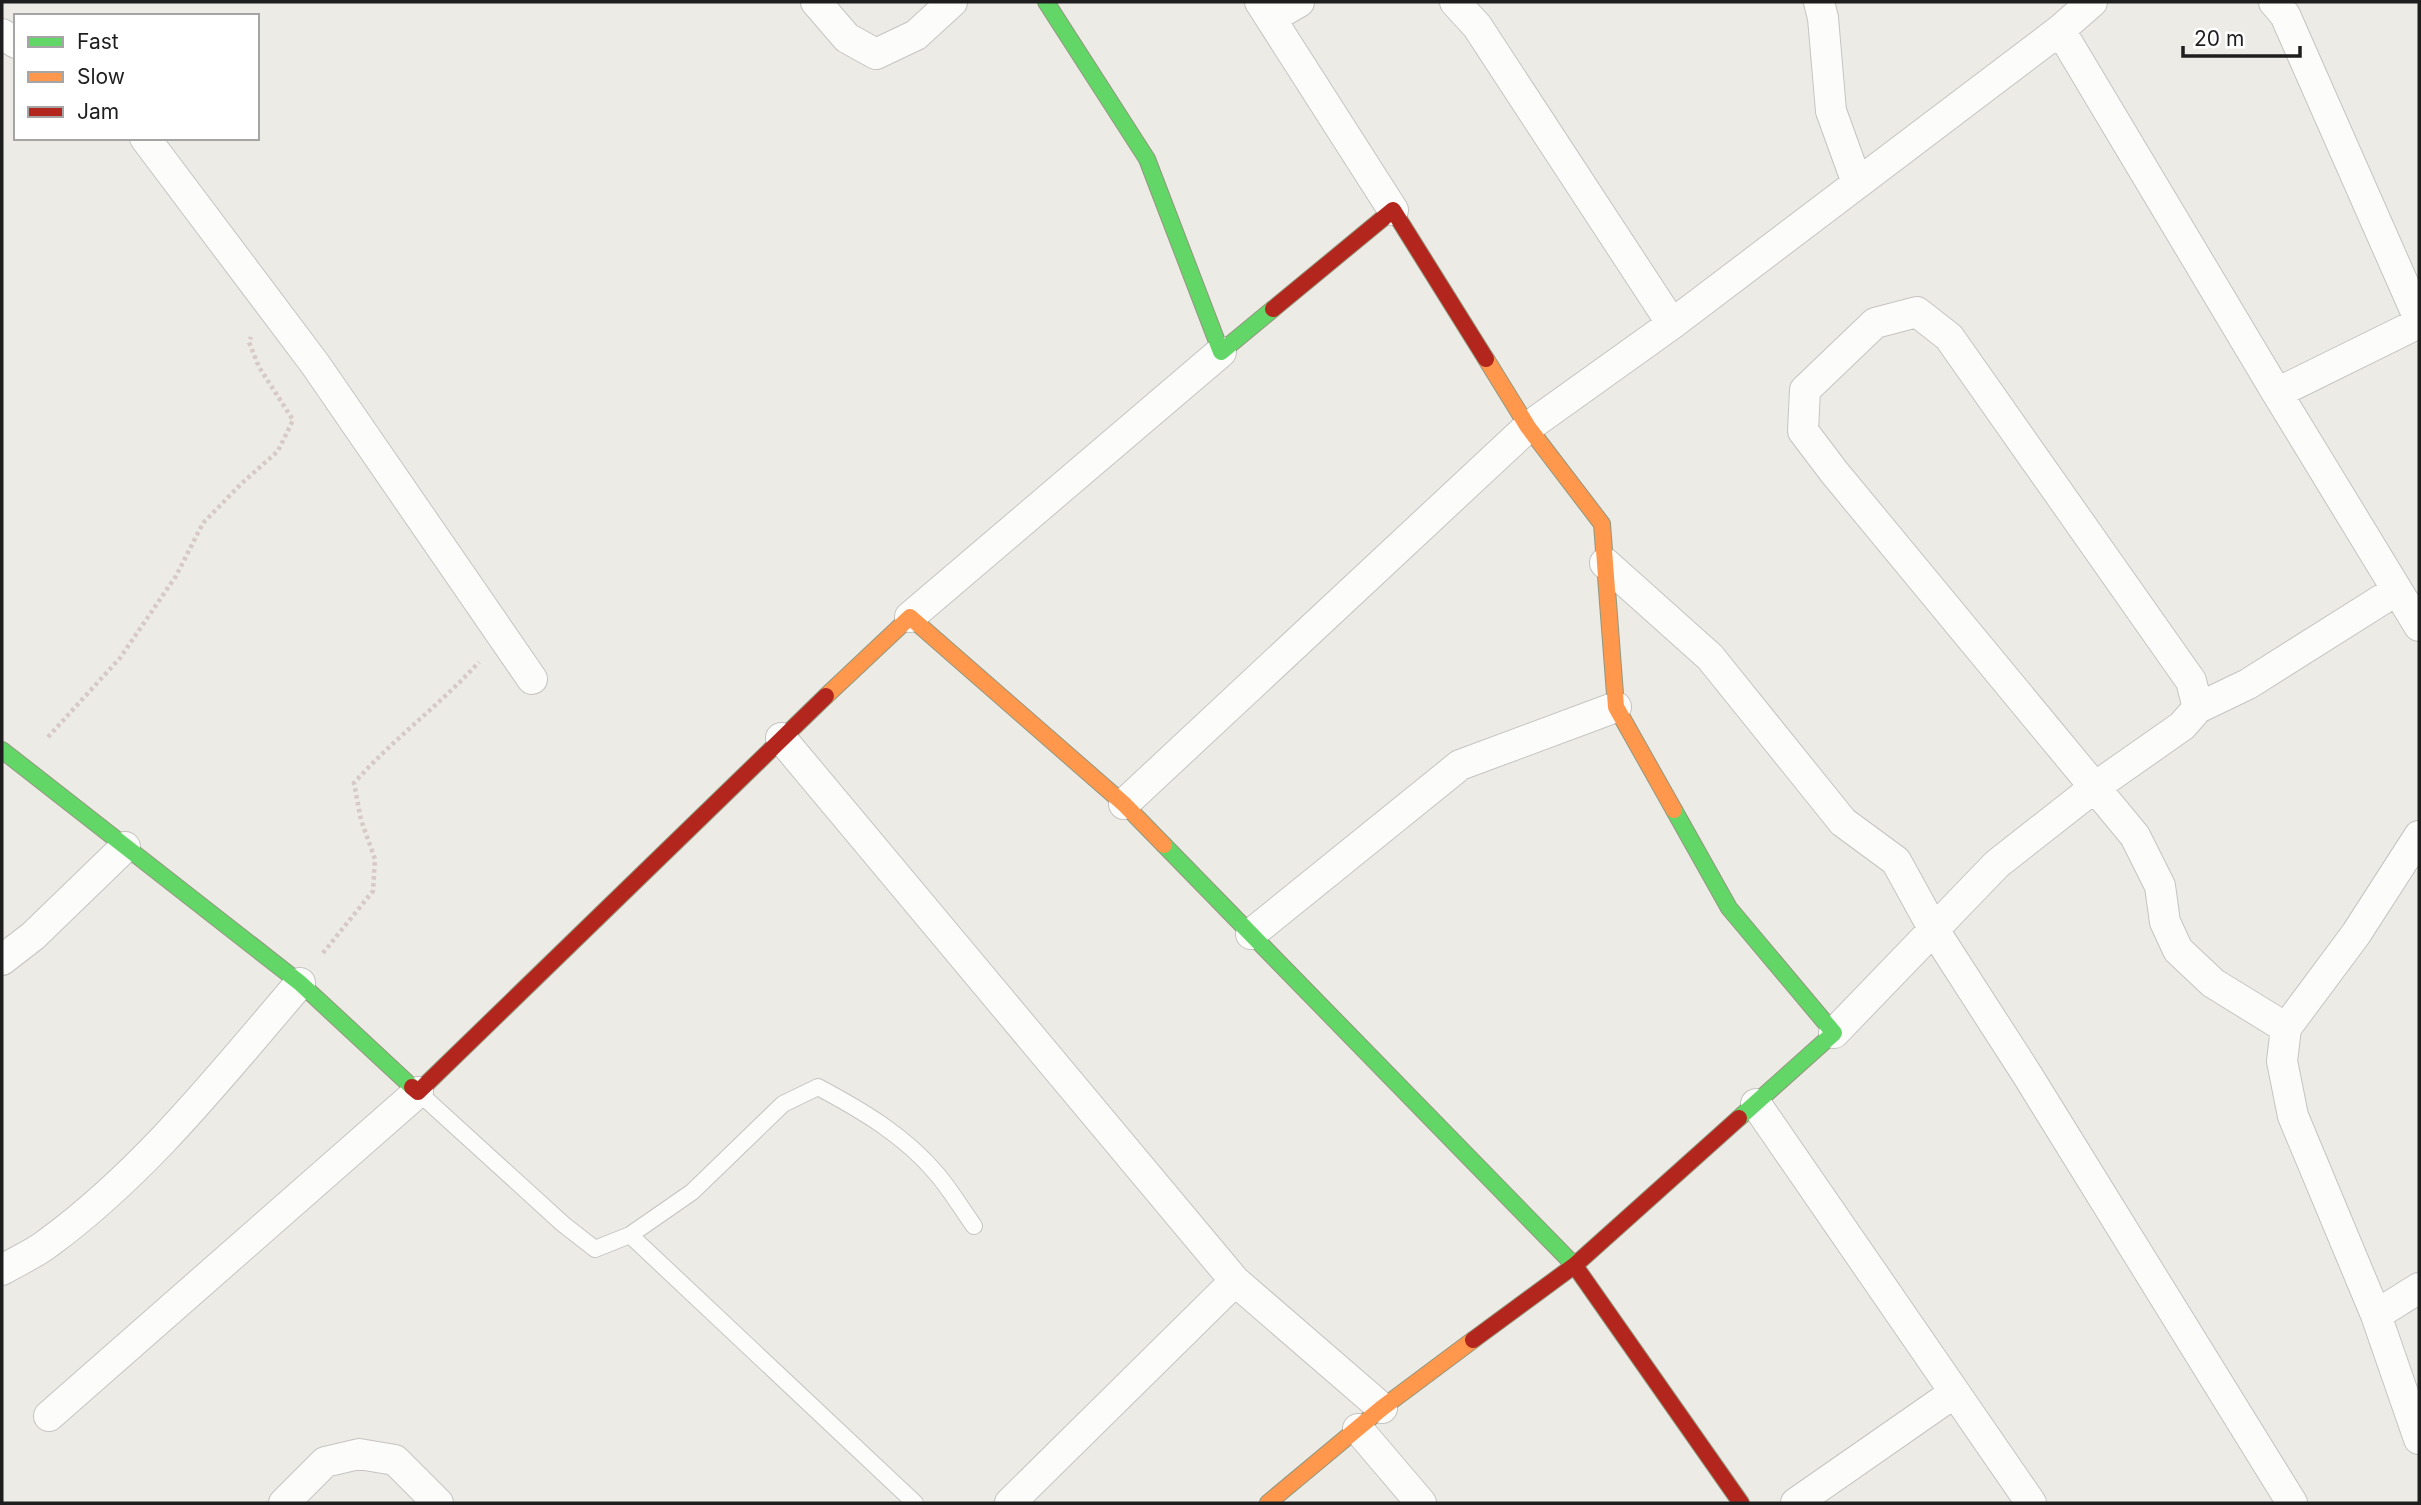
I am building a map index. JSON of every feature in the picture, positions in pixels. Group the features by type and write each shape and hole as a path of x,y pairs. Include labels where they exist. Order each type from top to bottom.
{"street":[{"path":"816,2 848,38 876,54 916,35 952,2"},
{"path":"1046,2 1147,159 1221,352"},
{"path":"1299,2 1265,10 1528,427 1602,524 1616,707 1729,908 1834,1033"},
{"path":"1455,2 1477,26 1672,324"},
{"path":"1819,2 1823,18 1831,111 1857,183"},
{"path":"1124,804 1528,427 1672,324 2060,30 2092,2"},
{"path":"2274,2 2285,15 2419,321 2277,393"},
{"path":"2060,30 2419,626"},
{"path":"146,140 316,364 533,679"},
{"path":"49,1416 418,1092 781,738 911,617 1221,352 1393,210"},
{"path":"2198,708 2192,681 1949,337 1917,312 1875,323 1805,390 1803,431 2135,836 2160,886 2165,922 2178,950 2213,983 2286,1028"},
{"path":"1605,563 1710,657 1843,822 1896,860 1934,930 2028,1076 2292,1503"},
{"path":"1268,1503 1382,1408 1575,1265 1834,1033 1997,864 2095,787 2182,726 2198,708 2249,684 2397,590"},
{"path":"911,617 1124,804 1575,1265 1741,1503"},
{"path":"1251,934 1460,765 1616,707"},
{"path":"781,738 1235,1281 1382,1408"},
{"path":"2,750 300,983 418,1092"},
{"path":"2419,836 2356,934 2286,1028 2282,1061 2293,1116 2376,1315 2419,1439"},
{"path":"2,960 33,936 125,847"},
{"path":"2,1270 47,1245 128,1177 190,1111 300,983"},
{"path":"1756,1104 2031,1503"},
{"path":"1010,1503 1235,1281"},
{"path":"2376,1315 2419,1289"},
{"path":"1796,1503 1954,1393"},
{"path":"1357,1429 1421,1503"},
{"path":"284,1503 325,1462 359,1454 396,1460 438,1503"}],"lane":[{"path":"418,1092 563,1224 595,1249 630,1235 692,1192 783,1104 818,1087 857,1108 899,1136 935,1172 974,1226"},
{"path":"630,1235 915,1503"}],"path":[{"path":"21,766 120,658 176,576 203,523 278,451 293,420 259,367 249,342 256,323 272,308"},
{"path":"300,983 373,891 375,859 360,820 354,783 376,758 457,685 503,635"}],"traffic: fast":[{"path":"1046,2 1147,159 1221,352 1273,309"},
{"path":"2,750 300,983 412,1087"},
{"path":"1674,810 1729,908 1834,1033 1739,1118"},
{"path":"1164,845 1575,1266"}],"traffic: slow":[{"path":"1486,359 1528,427 1602,524 1616,707 1674,810"},
{"path":"826,696 910,617 1124,804 1164,845"},
{"path":"1268,1503 1382,1408 1473,1340"}],"traffic: jam":[{"path":"1273,309 1393,210 1486,359"},
{"path":"412,1087 418,1092 826,696"},
{"path":"1473,1340 1575,1265 1739,1118"},
{"path":"1575,1266 1741,1503"}]}
